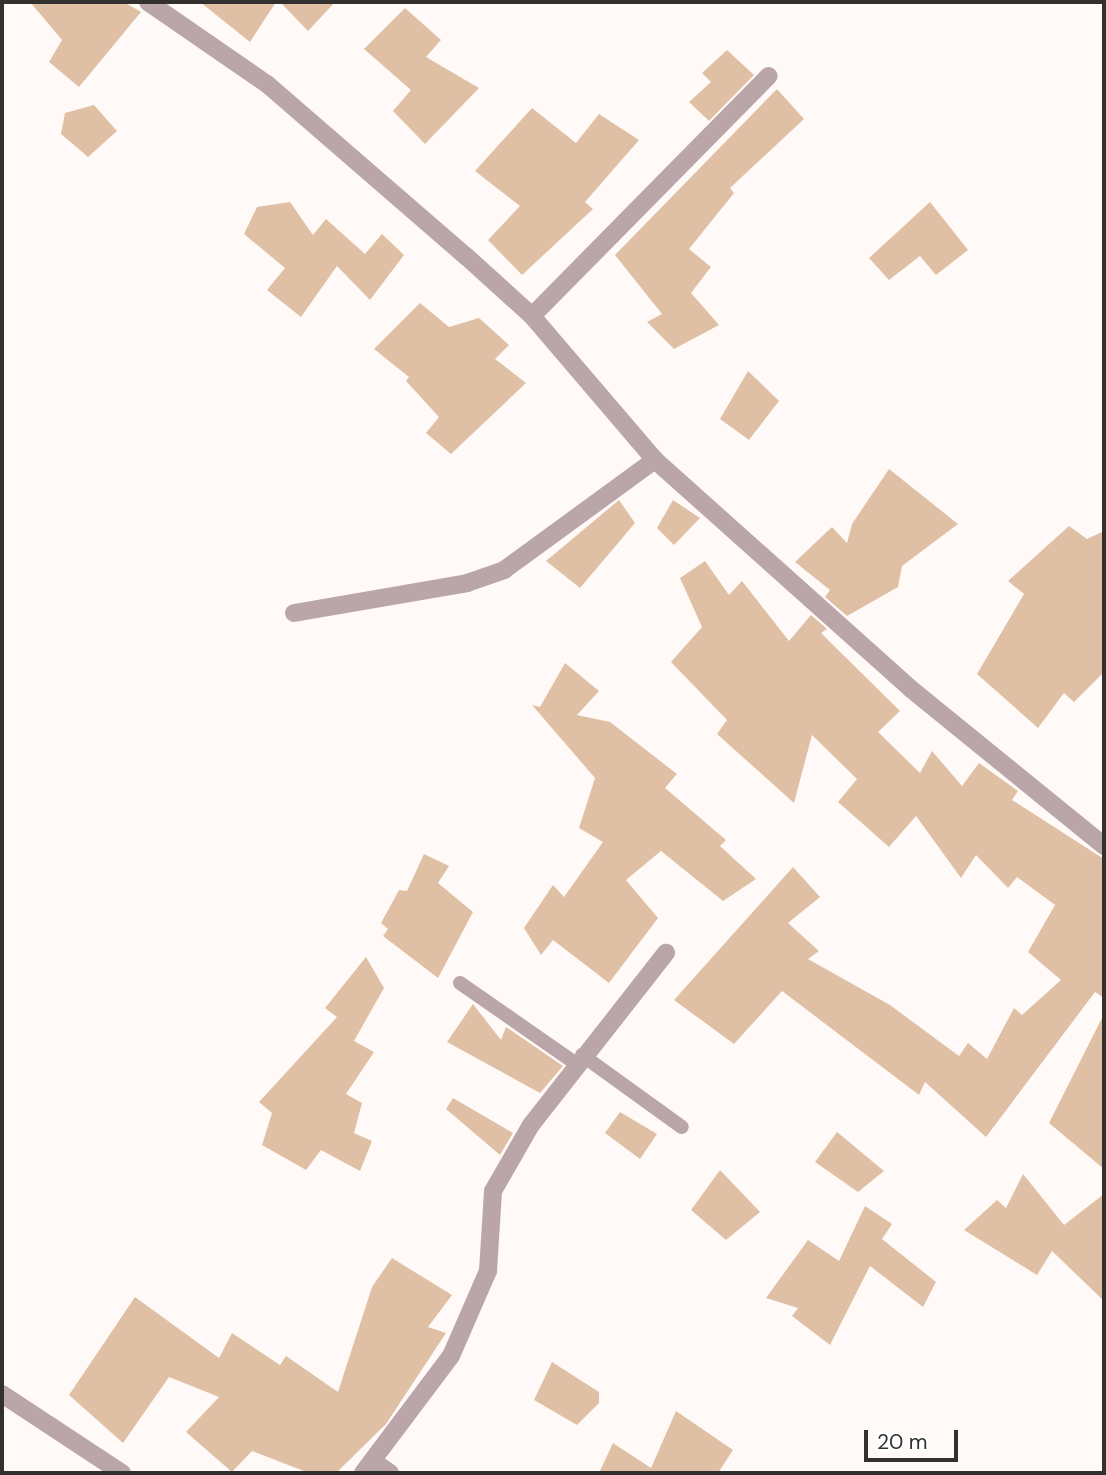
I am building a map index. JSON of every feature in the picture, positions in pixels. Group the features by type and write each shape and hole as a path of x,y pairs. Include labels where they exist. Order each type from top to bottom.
{"street":[{"path":"148,2 267,84 532,316 655,460 911,689 1104,846"},
{"path":"532,316 769,76"},
{"path":"294,613 467,583 504,570 655,460"},
{"path":"390,1473 368,1467 451,1356 488,1271 493,1191 578,1059 666,953"},
{"path":"2,1394 122,1473"}],"lane":[{"path":"460,983 682,1127"}],"building":[{"path":"30,2 124,2 141,12 79,87 49,62 62,40"},
{"path":"200,2 276,2 250,42"},
{"path":"280,2 335,2 308,31"},
{"path":"405,8 441,40 426,57 479,88 425,144 393,111 411,90 364,49"},
{"path":"727,50 754,75 709,121 689,102 711,82 702,73"},
{"path":"777,89 804,119 730,188 734,193 689,249 711,267 691,293 719,325 674,349 647,322 662,314 615,255"},
{"path":"94,105 117,131 88,157 61,134 65,113"},
{"path":"532,108 576,143 599,114 639,140 585,202 593,209 522,275 488,240 520,206 475,171"},
{"path":"290,202 313,235 326,219 365,254 382,234 404,255 370,300 337,266 301,317 267,290 285,268 244,234 257,207"},
{"path":"930,202 968,250 936,275 920,256 889,280 869,258"},
{"path":"420,303 449,327 479,318 509,345 495,359 526,383 451,454 426,433 439,417 406,381 409,377 374,349"},
{"path":"748,371 779,401 749,440 720,419"},
{"path":"889,469 958,524 902,566 898,587 847,616 825,597 830,590 795,562 832,527 847,543 852,524"},
{"path":"619,500 635,523 580,588 546,561"},
{"path":"673,500 700,518 674,545 657,528"},
{"path":"1069,526 1087,539 1104,531 1104,672 1074,702 1064,693 1038,728 977,674 1024,594 1008,581"},
{"path":"705,561 729,595 742,581 789,641 811,615 827,629 821,633 900,711 878,732 920,773 932,751 962,786 979,763 1018,791 1012,800 1104,859 1104,998 1095,992 986,1137 925,1082 919,1095 782,991 734,1044 674,1000 793,867 820,897 788,923 819,951 808,959 890,1005 959,1056 968,1043 987,1059 1014,1008 1022,1015 1061,980 1028,952 1055,905 1017,877 1008,888 976,855 961,878 916,816 889,847 838,802 857,779 812,735 794,803 717,734 727,720 671,662 702,627 680,578"},
{"path":"565,663 599,691 577,715 610,722 677,774 665,788 726,840 720,846 756,879 723,901 661,851 626,880 658,918 609,983 553,940 541,955 524,928 553,885 564,897 603,842 579,828 595,778 532,705 540,707"},
{"path":"424,854 449,866 438,883 473,912 438,978 383,936 388,929 381,923 399,890 407,891"},
{"path":"366,957 384,988 354,1041 374,1052 346,1094 362,1103 354,1133 372,1141 360,1171 321,1150 306,1170 262,1145 272,1113 259,1102 337,1017 325,1008"},
{"path":"473,1004 501,1040 506,1027 563,1066 540,1093 447,1042"},
{"path":"1104,1014 1104,1169 1049,1123"},
{"path":"453,1098 513,1133 500,1155 446,1109"},
{"path":"620,1112 657,1134 640,1159 605,1133"},
{"path":"837,1132 884,1171 858,1192 815,1162"},
{"path":"720,1170 760,1212 726,1240 691,1210"},
{"path":"1023,1174 1064,1225 1104,1194 1104,1301 1052,1251 1037,1275 964,1230 997,1200 1006,1208"},
{"path":"865,1206 892,1224 882,1239 936,1282 923,1307 870,1266 830,1345 792,1316 798,1308 766,1298 808,1240 839,1261"},
{"path":"392,1258 452,1295 428,1327 446,1333 386,1424 336,1473 309,1473 252,1451 232,1472 186,1432 219,1397 169,1377 123,1443 69,1395 135,1297 219,1358 232,1333 280,1365 286,1356 338,1392 372,1287"},
{"path":"552,1362 599,1392 599,1403 577,1425 534,1400"},
{"path":"676,1411 733,1450 718,1473 599,1473 613,1443 651,1468"}]}
